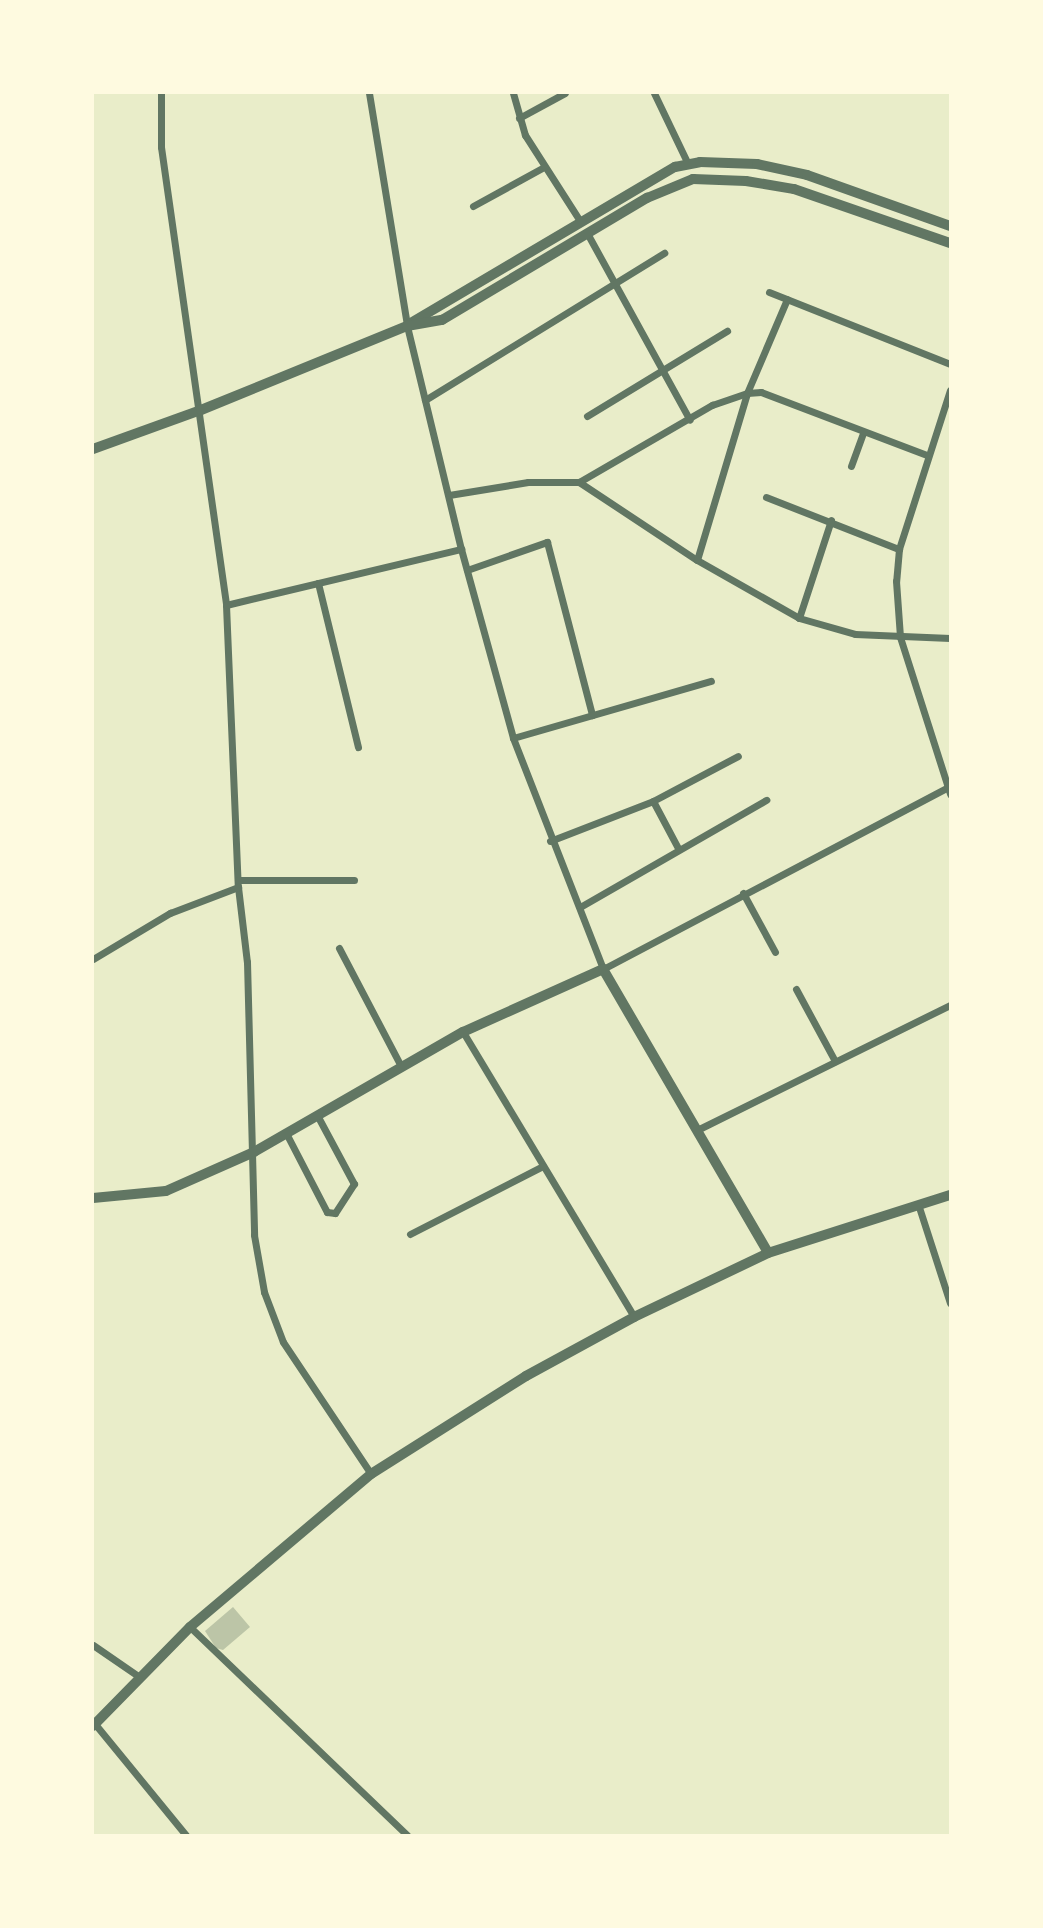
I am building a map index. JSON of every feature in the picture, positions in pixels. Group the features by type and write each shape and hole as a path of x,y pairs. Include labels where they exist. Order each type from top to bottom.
{"street":[{"path":"161,93 161,147 201,410 226,605 238,884 247,962 254,1152 254,1235 264,1292 283,1342 371,1474"},
{"path":"369,93 407,326 461,549 513,738 550,841 580,907 603,969 768,1252"},
{"path":"513,93 519,118 544,167 580,221"},
{"path":"519,118 565,93"},
{"path":"656,93 688,164"},
{"path":"93,449 201,410 407,326 675,167 688,164 760,165 807,175 950,226"},
{"path":"756,182 760,165"},
{"path":"473,206 544,167"},
{"path":"407,326 442,320 647,198 693,179 756,182 794,189 950,243"},
{"path":"587,233 690,420"},
{"path":"425,400 664,253"},
{"path":"769,292 950,364"},
{"path":"697,560 747,393 787,299"},
{"path":"587,416 660,368 727,331"},
{"path":"93,1198 166,1191 254,1152 463,1032 603,969 743,893 949,791 900,637 898,549 950,390"},
{"path":"449,495 528,482 579,482 729,397 747,393 761,392 863,433 927,455"},
{"path":"851,466 863,433"},
{"path":"579,482 697,560 799,618 855,634 950,638"},
{"path":"766,497 831,520 898,549"},
{"path":"799,618 831,520"},
{"path":"467,570 547,542 592,715"},
{"path":"226,605 461,549"},
{"path":"318,583 358,747"},
{"path":"513,738 711,681"},
{"path":"550,841 653,801 738,755"},
{"path":"580,907 678,848 766,800"},
{"path":"653,801 678,848"},
{"path":"93,958 170,913 238,884 354,880"},
{"path":"743,893 775,952"},
{"path":"339,948 401,1066"},
{"path":"796,989 835,1061"},
{"path":"697,1130 950,1004"},
{"path":"463,1032 634,1317"},
{"path":"286,1133 327,1212 335,1213 354,1184 317,1115"},
{"path":"410,1234 543,1166"},
{"path":"186,1835 94,1725 138,1676 190,1627 371,1474 526,1376 634,1317 768,1252 950,1195"},
{"path":"918,1204 950,1303"},
{"path":"190,1627 407,1835"},
{"path":"93,1645 138,1676"}],"building":[{"path":"233,1607 250,1627 223,1650 216,1648 205,1631"}]}
